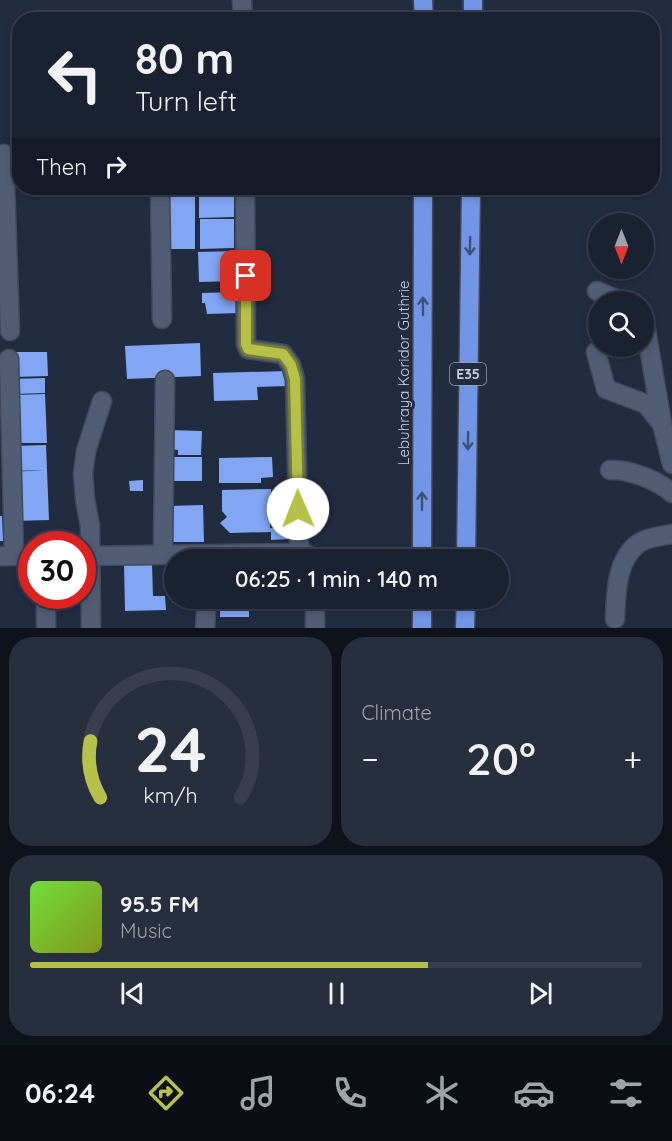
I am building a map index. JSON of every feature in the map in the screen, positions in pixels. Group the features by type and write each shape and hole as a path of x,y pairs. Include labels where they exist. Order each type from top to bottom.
{"highway":[{"name":"Lebuhraya Koridor Guthrie","path":"422,549 423,195"},
{"name":"E35","path":"466,549 471,195"},
{"path":"422,609 422,628"},
{"path":"465,628 466,609"}],"street":[{"path":"8,154 10,331"},
{"path":"160,195 162,319"},
{"path":"245,195 246,344 248,349 283,354 291,365 295,379 306,549"},
{"path":"597,357 606,389 646,404 663,424"},
{"path":"651,357 672,464"},
{"path":"9,359 15,556"},
{"path":"96,556 163,555 165,380"},
{"path":"89,531 83,473 86,451 102,401"},
{"path":"610,470 622,469 665,486 672,493"},
{"path":"615,619 616,586 621,568 633,549 640,543 672,534"},
{"path":"46,609 46,628"},
{"path":"90,609 91,628"},
{"path":"205,628 206,609"},
{"path":"315,609 315,628"}],"building":[{"path":"166,195 195,195 195,249 166,249"},
{"path":"199,195 234,195 234,217 199,218"},
{"path":"200,219 234,219 234,248 200,249"},
{"path":"237,251 237,281 199,282 198,252"},
{"path":"237,292 238,313 207,314 205,303 202,303 202,293"},
{"path":"200,343 201,376 127,379 125,346"},
{"path":"13,352 47,352 48,376 14,377"},
{"path":"286,371 286,386 257,387 258,400 214,401 213,373"},
{"path":"45,378 45,393 11,394 11,379"},
{"path":"45,394 47,443 12,443 11,395"},
{"path":"168,430 202,431 201,455 178,455 178,450 167,449"},
{"path":"46,445 49,520 15,521 12,472 43,470 13,471 12,446"},
{"path":"167,457 202,457 202,481 167,481"},
{"path":"272,457 273,477 261,478 261,483 219,483 219,458"},
{"path":"143,480 143,491 130,491 129,481"},
{"path":"271,489 271,496 276,496 277,523 270,523 270,528 290,527 290,539 271,540 271,532 230,533 220,523 227,517 222,511 222,490"},
{"path":"203,505 204,542 168,542 167,506"},
{"path":"0,516 2,516 3,541 0,541"},
{"path":"124,564 152,564 153,596 164,596 164,609 166,610 125,611"},
{"path":"249,609 249,617 220,617 220,610"}],"route":[{"path":"246,276 246,344 248,349 283,354 291,365 295,379 298,509"}]}
